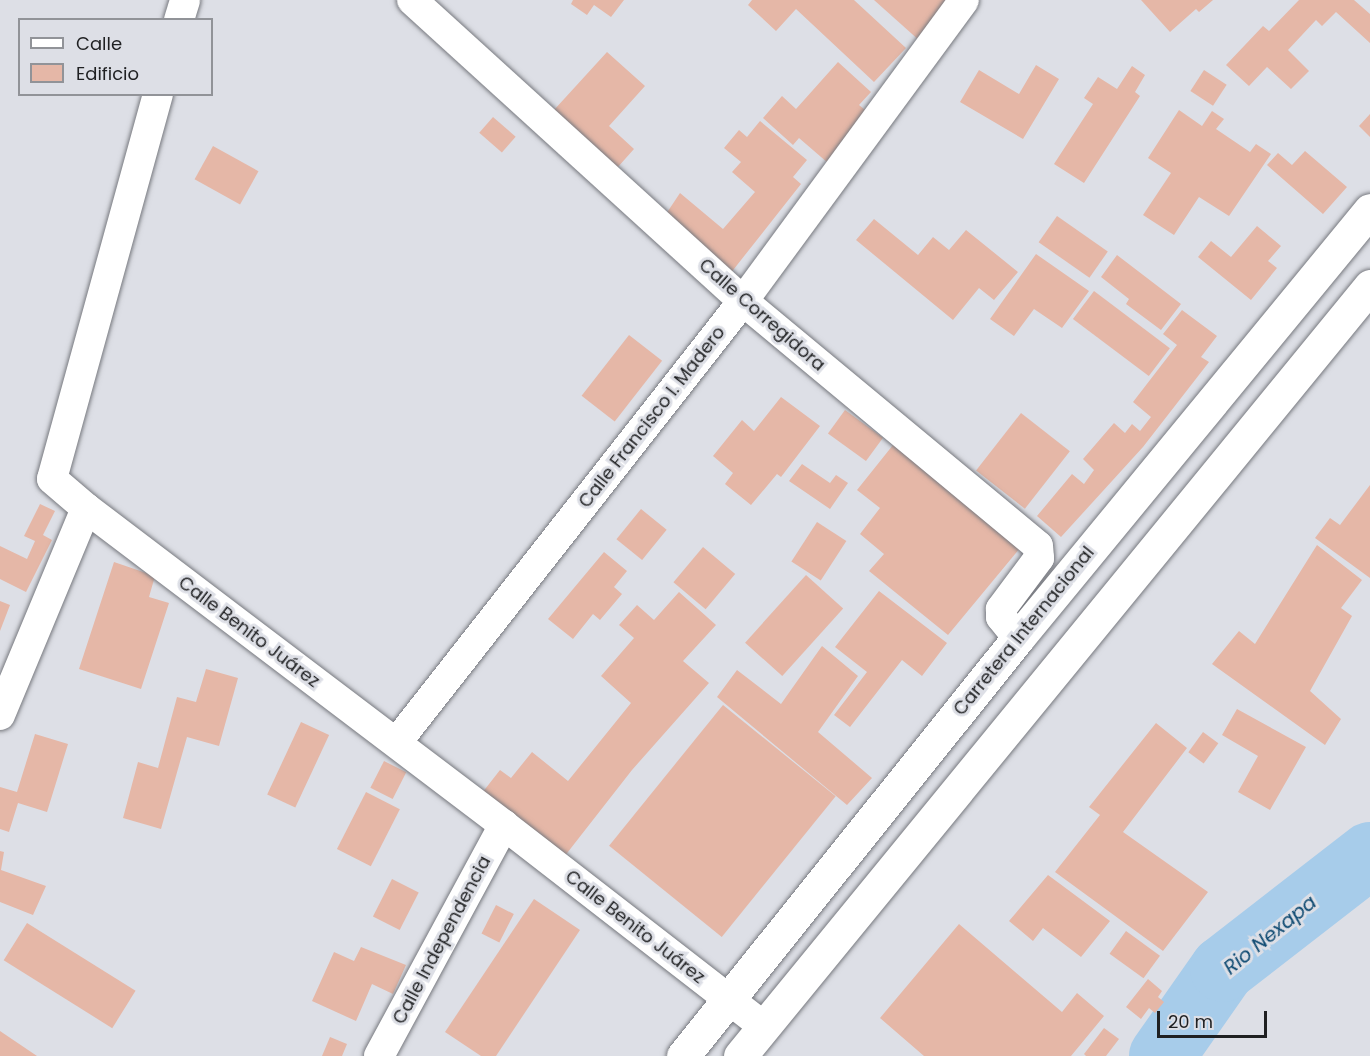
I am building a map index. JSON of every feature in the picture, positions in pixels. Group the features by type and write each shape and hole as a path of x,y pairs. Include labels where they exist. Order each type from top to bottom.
{"main road":[{"name":"Carretera Internacional","path":"683,1056 1018,638 1370,210"},
{"path":"740,1056 1370,286"},
{"path":"1256,347 1294,379"},
{"path":"932,746 969,777"}],"street":[{"path":"180,18 185,0"},
{"name":"Calle Corregidora","path":"412,0 743,301 1038,546 1039,558 1001,609 1001,617 1018,638"},
{"name":"Calle Francisco I. Madero","path":"397,742 743,301 964,0"},
{"name":"Calle Benito Juárez","path":"157,96 52,479 86,508 397,742 764,1027"},
{"path":"0,715 86,508"},
{"name":"Calle Independencia","path":"379,1056 504,825"}],"building":[{"path":"573,0 624,0 611,17 594,5 587,15 571,4"},
{"path":"752,0 854,0 906,48 874,82 796,9 776,31 748,5"},
{"path":"874,0 948,0 921,42"},
{"path":"1141,0 1213,0 1199,12 1196,9 1170,32"},
{"path":"1299,0 1354,0 1370,14 1370,43 1336,12 1322,26 1316,20 1288,50 1309,71 1291,89 1267,67 1249,86 1226,65 1263,26 1269,31"},
{"path":"607,52 645,86 609,126 634,149 617,168 554,110"},
{"path":"838,62 871,92 859,105 871,115 828,163 799,138 793,145 763,118 782,96 796,109"},
{"path":"1036,65 1059,79 1023,139 960,102 979,70 1019,94"},
{"path":"1132,66 1145,75 1135,92 1140,96 1084,183 1054,164 1093,104 1084,98 1098,77 1117,89"},
{"path":"1204,70 1227,85 1213,106 1190,91"},
{"path":"1179,110 1202,126 1212,111 1224,119 1216,129 1250,152 1256,144 1271,154 1229,216 1199,197 1174,235 1143,215 1171,173 1148,158"},
{"path":"1370,114 1370,137 1359,126"},
{"path":"493,117 516,137 502,153 479,133"},
{"path":"760,121 807,160 793,177 801,184 730,274 666,214 680,193 723,229 755,192 732,172 741,162 724,148 739,130 747,137"},
{"path":"213,146 258,171 240,204 195,179"},
{"path":"1305,151 1347,187 1323,214 1267,165 1278,153 1292,165"},
{"path":"1057,216 1108,252 1089,278 1039,242"},
{"path":"874,219 918,255 933,237 949,250 966,230 1018,272 994,300 979,288 953,320 856,240"},
{"path":"1257,226 1281,246 1268,261 1277,268 1251,300 1198,257 1211,241 1231,257"},
{"path":"1036,254 1089,291 1062,328 1034,309 1014,336 990,319"},
{"path":"1117,255 1181,304 1161,330 1126,304 1129,299 1101,277"},
{"path":"1094,291 1170,348 1149,376 1073,319"},
{"path":"1182,310 1217,336 1201,357 1209,362 1143,447 1061,537 1037,516 1072,474 1084,484 1094,470 1083,459 1114,423 1125,433 1132,424 1140,431 1151,417 1133,402 1177,345 1163,334"},
{"path":"629,335 662,361 615,422 582,396"},
{"path":"781,397 820,426 781,477 777,474 751,505 725,484 733,473 713,456 742,420 754,431"},
{"path":"845,410 883,438 866,461 828,433"},
{"path":"1021,413 1070,451 1025,509 976,471"},
{"path":"893,445 1020,548 948,635 869,571 884,554 860,534 880,508 857,490"},
{"path":"802,464 830,483 836,475 848,483 830,509 789,481"},
{"path":"1370,485 1370,578 1315,538 1330,518 1340,525"},
{"path":"40,504 55,511 43,535 52,540 26,592 0,579 0,546 27,559 35,541 24,536"},
{"path":"641,509 667,530 642,560 616,539"},
{"path":"817,522 846,541 821,580 791,561"},
{"path":"1317,545 1362,580 1341,608 1352,616 1310,691 1341,719 1325,745 1212,664 1239,631 1255,644"},
{"path":"703,547 735,574 706,609 673,582"},
{"path":"604,552 627,571 614,587 622,594 600,620 593,614 573,639 548,619"},
{"path":"114,562 155,576 149,597 169,603 141,689 79,669"},
{"path":"806,575 843,608 782,676 745,643"},
{"path":"879,591 947,643 922,676 902,660 850,727 834,715 867,672 835,647"},
{"path":"679,592 716,625 683,661 709,683 632,770 564,857 482,793 500,770 511,778 532,752 568,781 631,703 601,676 634,638 619,625 637,605 654,620"},
{"path":"0,601 10,605 0,631"},
{"path":"822,646 858,676 818,732 872,778 847,805 717,697 737,670 781,704"},
{"path":"206,669 238,678 219,746 187,737 161,829 123,818 138,762 158,768 177,697 196,702"},
{"path":"723,705 836,796 722,937 609,846"},
{"path":"1237,709 1306,747 1270,810 1238,792 1258,756 1222,735"},
{"path":"301,722 329,735 295,808 267,795"},
{"path":"1156,723 1187,748 1123,832 1208,892 1163,951 1055,872 1100,815 1089,807"},
{"path":"1203,732 1218,743 1204,763 1188,752"},
{"path":"35,734 68,744 47,812 18,803 9,832 0,829 0,787 17,792"},
{"path":"384,761 406,772 393,799 370,788"},
{"path":"366,792 400,809 371,866 337,849"},
{"path":"0,851 4,852 1,870 46,886 33,915 0,902"},
{"path":"1048,875 1110,921 1081,957 1043,928 1033,941 1009,921"},
{"path":"392,879 419,893 400,930 373,916"},
{"path":"534,899 580,930 496,1056 481,1056 445,1032"},
{"path":"496,905 514,914 499,943 481,934"},
{"path":"27,923 136,991 112,1028 4,960"},
{"path":"959,924 1062,1012 1077,993 1104,1016 1071,1056 924,1056 880,1018"},
{"path":"1126,931 1160,956 1144,978 1110,954"},
{"path":"361,947 406,965 393,994 372,984 356,1021 312,1001 334,952 354,961"},
{"path":"1148,979 1162,991 1158,997 1164,1002 1155,1013 1149,1008 1141,1019 1126,1007"},
{"path":"1104,1028 1119,1039 1106,1056 1086,1056 1084,1054"},
{"path":"0,1031 37,1056 0,1056"},
{"path":"330,1037 347,1044 342,1056 322,1056"}],"waterway":[{"name":"Rio Nexapa","path":"1162,1056 1223,969 1370,855"}]}
